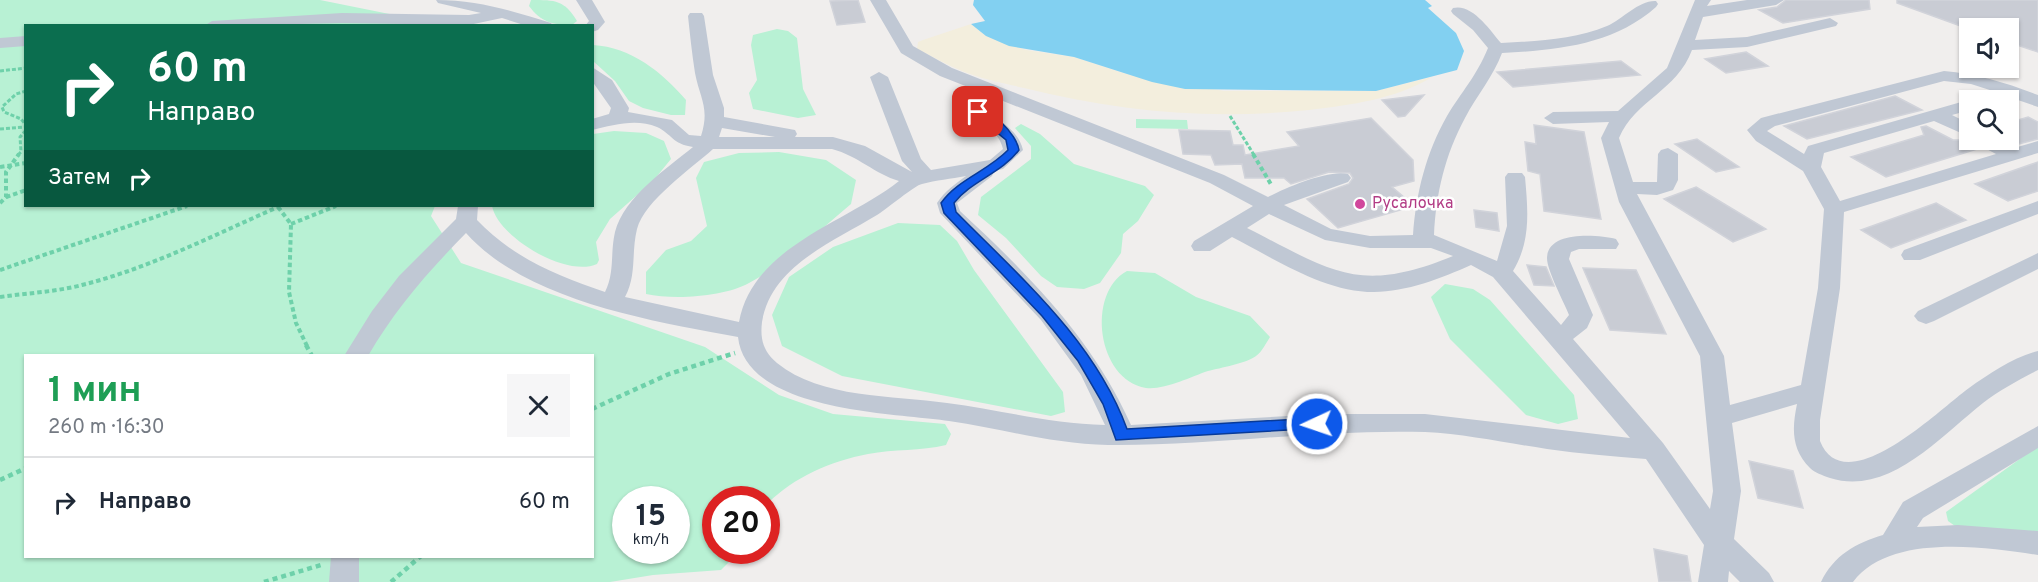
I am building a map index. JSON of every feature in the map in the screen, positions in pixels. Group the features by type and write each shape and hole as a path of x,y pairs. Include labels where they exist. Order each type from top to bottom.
{"street":[{"path":"444,0 503,13 538,24"},
{"path":"584,0 597,22 594,25"},
{"path":"878,0 907,49 924,61 983,87 1217,179 1272,203 1325,234 1370,242 1434,241 1472,256 1501,272 1654,450 1718,542 1759,582"},
{"path":"1713,582 1727,491 1712,356 1640,226 1624,187 1610,138 1620,116 1651,93 1674,70 1700,7 1776,0"},
{"path":"1496,48 1568,42 1601,33 1629,22 1650,4"},
{"path":"1458,11 1479,27 1496,48"},
{"path":"244,24 342,18 469,20 503,13"},
{"path":"611,301 622,286 626,264 625,235 629,219 639,206 708,143 715,122 715,108 704,75 696,16"},
{"path":"1686,45 1747,42 1830,23"},
{"path":"0,43 24,41"},
{"path":"1423,240 1426,197 1442,145 1457,115 1485,75 1496,48"},
{"path":"594,73 601,77 610,89 620,108 617,117"},
{"path":"2008,90 1973,79 1944,76 1768,122 1756,130 1762,137 1811,167 1834,209 1829,288 1806,438 1810,449 1821,463 1836,472 1859,473 1882,463 1930,434 1976,395 2038,359"},
{"path":"879,77 921,178"},
{"path":"983,87 975,101 978,112 1012,139 1013,150 956,193 947,203 950,213 1047,313 1083,358 1110,404 1122,435"},
{"path":"2019,94 2038,102"},
{"path":"1811,167 1813,153 1818,148 1959,107"},
{"path":"1935,114 1959,126"},
{"path":"1553,118 1620,116"},
{"path":"594,124 617,117 651,120 665,124 683,140 708,143 833,143"},
{"path":"715,122 734,123 833,143 858,150 897,174 921,178 996,165"},
{"path":"1834,209 2038,147"},
{"path":"2005,150 2013,154"},
{"path":"1624,187 1657,189 1666,186 1668,154"},
{"path":"1501,272 1513,256 1518,224 1515,177"},
{"path":"921,178 881,206 825,236 784,265 763,288 754,304 749,340 766,369 790,383 837,396 951,413 1052,432 1122,435 1375,422 1461,426 1565,442 1654,450"},
{"path":"1202,246 1234,230 1272,203 1299,190 1341,178"},
{"path":"1912,255 2038,207"},
{"path":"357,354 380,316 407,281 467,213 475,235 532,272 611,301 749,340"},
{"path":"1234,230 1323,274 1373,285 1434,273 1472,256"},
{"path":"1558,338 1579,323 1581,315 1558,259 1561,248 1577,242 1608,244"},
{"path":"1926,316 2038,260"},
{"path":"1720,417 1812,391"},
{"path":"1894,542 1913,510 2038,436"},
{"path":"1836,582 1842,568 1894,542 1962,535 2038,543"}],"path":[{"path":"0,71 24,68"},
{"path":"24,92 16,94 2,107 4,112 21,119 24,124"},
{"path":"1230,117 1271,184 1272,203"},
{"path":"0,129 24,127"},
{"path":"6,197 3,175 8,165 21,152 20,137 24,130"},
{"path":"0,167 24,163"},
{"path":"0,203 6,197 24,191"},
{"path":"0,270 184,207"},
{"path":"0,297 80,285 105,278 170,255 276,207"},
{"path":"279,207 291,224 287,292 302,338 311,354"},
{"path":"291,224 334,207"},
{"path":"594,408 749,340"},
{"path":"0,480 24,469"},
{"path":"391,582 420,558"},
{"path":"264,582 345,566"}],"green space":[{"path":"0,0 320,0 439,24 24,24 24,207 435,207 431,216 461,263 705,347 779,395 833,414 945,424 951,434 946,445 868,454 840,461 801,478 780,493 780,486 702,486 702,564 727,564 721,570 653,575 610,582 0,582"},
{"path":"531,0 558,3 568,9 577,21 573,24 547,22 529,6"},
{"path":"777,29 788,31 797,38 803,89 816,115 798,118 753,109 749,93 757,80 751,45 753,35"},
{"path":"594,45 620,50 656,71 686,100 685,115 671,115 643,108 629,101 615,81 594,62"},
{"path":"1136,119 1187,120 1188,129 1136,128"},
{"path":"1021,124 1040,134 1074,164 1145,186 1154,195 1138,221 1123,234 1121,253 1100,283 1084,289 1057,287 1041,276 1006,238 978,215 981,197 1031,159 1031,146 1015,128"},
{"path":"614,131 646,133 664,141 671,159 653,181 610,219 596,242 599,260 597,264 584,267 568,265 535,252 520,242 497,218 492,207 594,207 594,134"},
{"path":"779,152 826,160 856,180 851,204 789,256 763,275 739,288 684,297 646,294 646,272 666,250 691,241 707,226 696,178 704,162 739,153"},
{"path":"898,223 940,225 957,241 974,270 1063,392 1065,412 1051,416 842,376 782,346 772,315 789,277 833,247"},
{"path":"1127,271 1155,273 1196,297 1250,316 1270,337 1258,354 1240,363 1161,387 1146,388 1129,382 1117,369 1108,353 1103,335 1102,316 1106,297 1114,282"},
{"path":"1445,284 1473,289 1490,300 1574,395 1578,419 1558,424 1526,415 1450,339 1431,297"},
{"path":"2038,446 2038,538 1955,526 1948,521 1946,512"}],"sand":[{"path":"971,24 986,36 1026,50 1074,57 1123,73 1224,91 1376,91 1432,77 1388,96 1309,110 1201,114 1130,108 1095,103 984,79 956,69 917,49 918,42"}],"water":[{"path":"974,0 1425,0 1432,6 1428,8 1456,33 1464,51 1457,70 1376,91 1185,89 1152,82 1074,57 1009,46 986,36 971,24 985,21 973,5"}],"building":[{"path":"858,0 865,22 837,25 830,1"},
{"path":"1786,0 1869,0 1870,9 1783,23 1759,10 1777,7"},
{"path":"1897,0 2038,0 2038,52 2019,46 2019,18 1959,18 1959,25 1897,3"},
{"path":"1746,52 1768,66 1726,73 1705,59"},
{"path":"1621,61 1640,75 1513,87 1497,72"},
{"path":"1424,95 1405,116 1398,117 1382,100"},
{"path":"1895,96 1922,110 1807,139 1784,126"},
{"path":"2028,117 2038,122 2038,139 2019,144 2019,120"},
{"path":"1371,118 1413,160 1414,181 1392,187 1405,198 1395,201 1404,209 1338,228 1307,199 1349,184 1353,178 1350,173 1329,172 1291,184 1284,178 1245,178 1242,164 1215,165 1211,155 1183,154 1179,130 1230,131 1233,145 1243,145 1245,155 1299,146 1287,132"},
{"path":"1534,125 1584,132 1601,219 1544,211 1540,174 1528,171 1525,142 1536,144"},
{"path":"1926,126 1953,140 1959,140 1959,150 1974,150 1886,177 1851,157 1924,135 1921,127"},
{"path":"1697,139 1739,167 1716,172 1675,144"},
{"path":"2038,162 2038,191 2008,201 1975,184"},
{"path":"1696,187 1766,229 1733,242 1664,199"},
{"path":"1936,203 1966,220 1891,248 1861,230"},
{"path":"1474,210 1497,213 1499,231 1476,227"},
{"path":"1527,265 1546,267 1554,286 1534,285"},
{"path":"1583,268 1636,270 1666,334 1610,330"},
{"path":"1749,461 1793,471 1803,508 1758,498"},
{"path":"1654,549 1687,556 1691,582 1659,582"}],"place":[{"name":"Русалочка","path":"1360,204"}],"route":[{"path":"978,112 1005,131 1012,139 1013,150 1004,160 956,193 947,203 950,213 1005,267 1047,313 1083,358 1110,404 1122,435 1317,424"}]}
